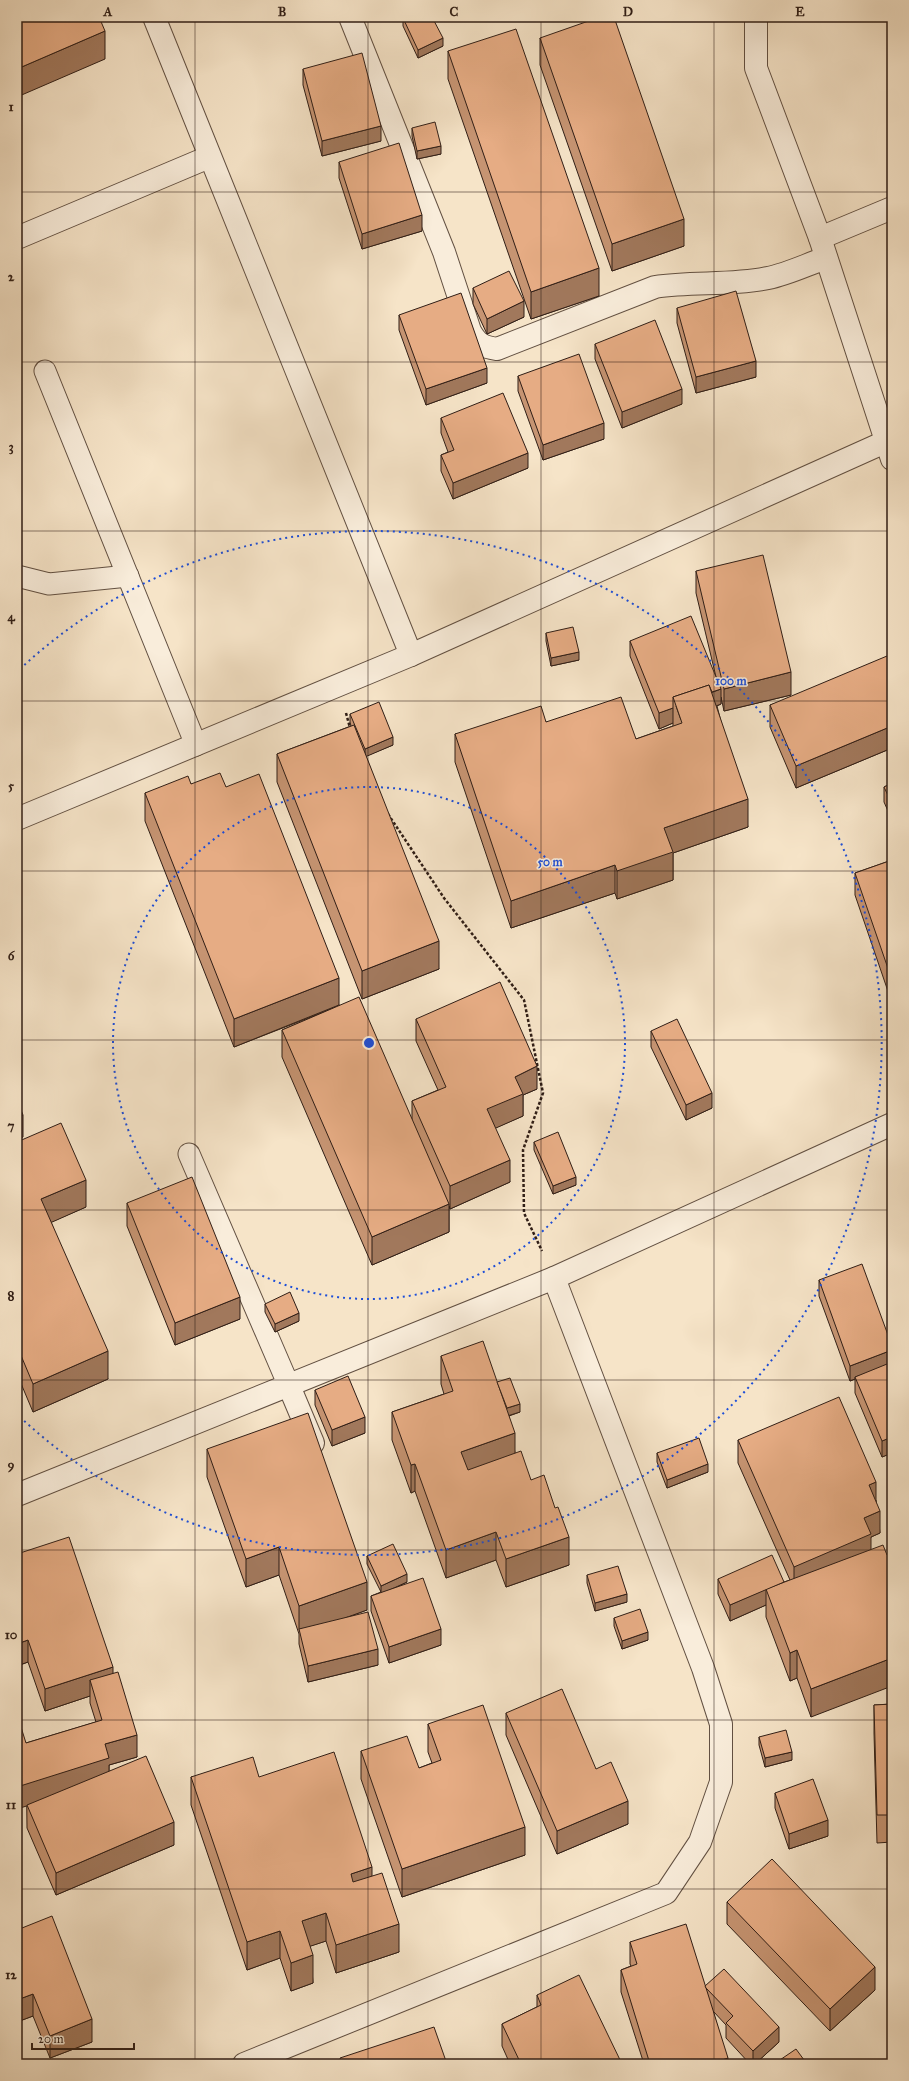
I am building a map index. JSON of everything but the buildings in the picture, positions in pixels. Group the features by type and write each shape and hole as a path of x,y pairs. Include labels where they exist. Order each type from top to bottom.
{"street":[{"path":"154,17 209,157 411,655"},
{"path":"350,17 444,252 470,331 476,342 486,348 497,350 655,287 676,284 702,284 768,278 892,208"},
{"path":"17,819 411,655 889,450 823,248 756,68 756,17"},
{"path":"17,238 209,157"},
{"path":"17,1496 554,1278 892,1124"},
{"path":"244,2064 666,1893 700,1842 721,1782 721,1724 703,1668 554,1278"},
{"path":"289,1386 321,1464"}],"lane":[{"path":"45,371 196,745"},
{"path":"17,576 49,584 128,576"},
{"path":"188,1154 289,1386"}],"path":[{"path":"337,686 352,731"},
{"path":"385,809 444,898 524,1000 544,1093 523,1150 524,1213 554,1278"}]}
